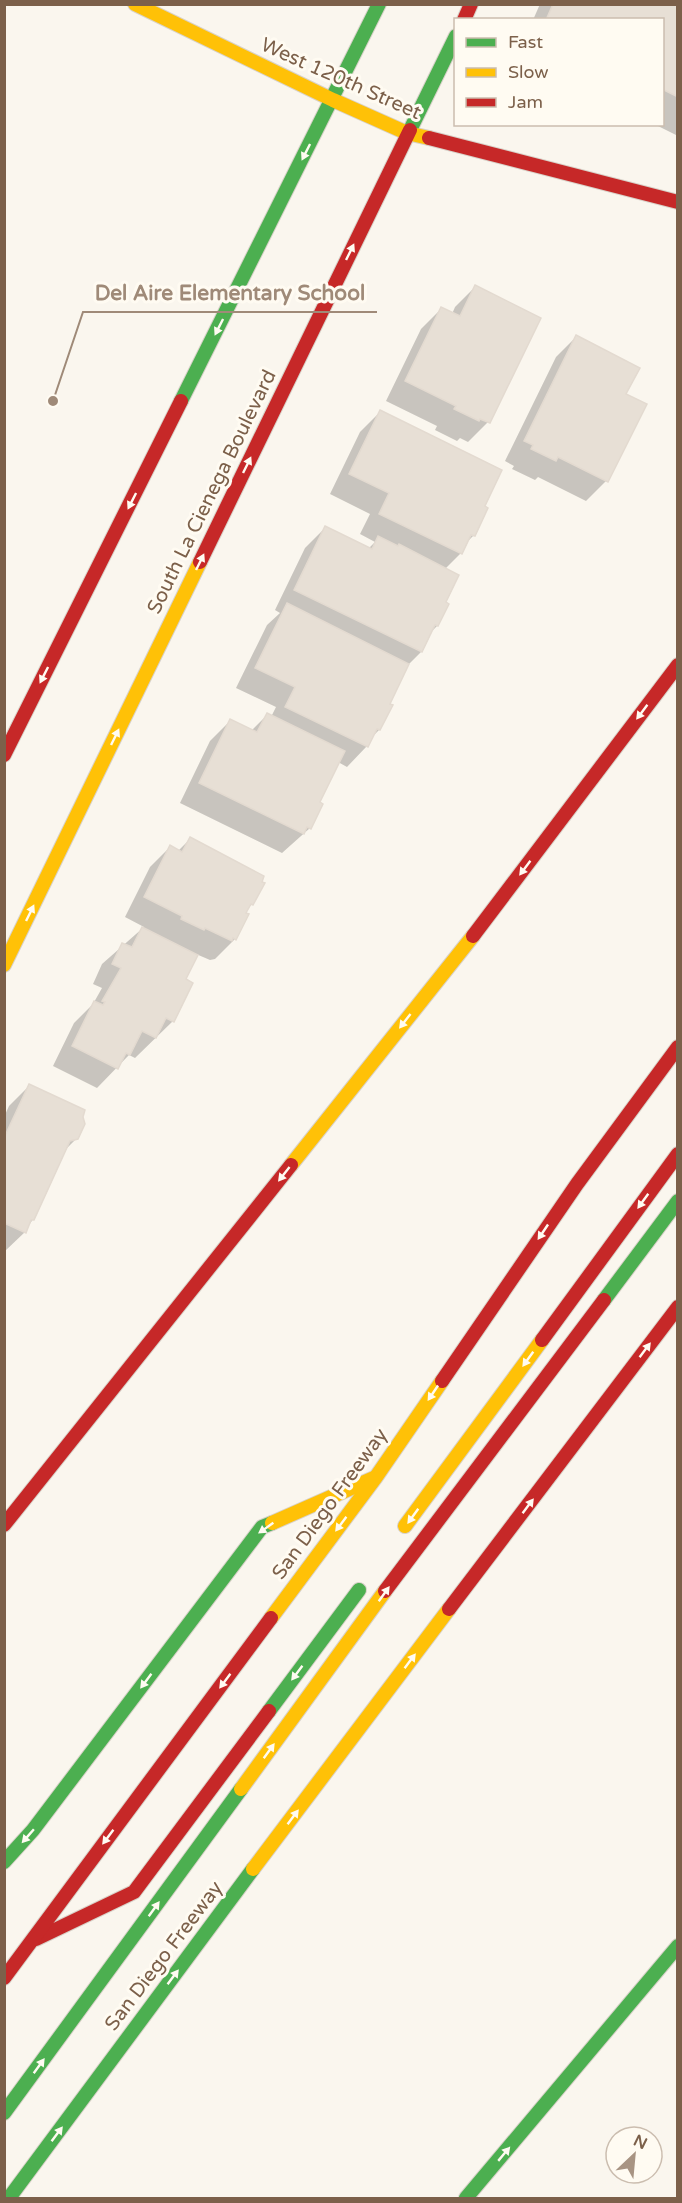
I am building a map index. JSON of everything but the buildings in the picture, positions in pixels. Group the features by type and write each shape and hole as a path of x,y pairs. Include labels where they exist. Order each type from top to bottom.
{"main road":[{"name":"West 120th Street","path":"135,4 333,100 407,133 678,202"},
{"path":"4,755 379,4"},
{"path":"465,18 471,4"},
{"name":"South La Cienega Boulevard","path":"4,965 454,40"},
{"path":"4,1525 478,930 678,665"},
{"name":"San Diego Freeway","path":"4,1978 375,1477 576,1184 678,1047"},
{"path":"401,1533 678,1154"},
{"path":"4,2114 404,1566 678,1201"},
{"name":"San Diego Freeway","path":"9,2199 264,1854 678,1307"},
{"path":"4,1863 33,1830 262,1527 375,1477"},
{"path":"32,1941 134,1892 366,1579"},
{"path":"466,2199 678,1946"},
{"path":"15,2199 22,2181"}],"traffic: fast":[{"path":"181,401 379,4"},
{"path":"410,130 454,40"},
{"path":"604,1300 678,1201"},
{"path":"4,1862 33,1830 262,1527 272,1523"},
{"path":"269,1711 359,1590"},
{"path":"4,2113 241,1789"},
{"path":"9,2198 253,1869"},
{"path":"466,2198 678,1946"}],"traffic: slow":[{"path":"135,4 333,100 407,133 429,138"},
{"path":"4,965 200,562"},
{"path":"291,1165 473,936"},
{"path":"405,1526 542,1340"},
{"path":"271,1618 376,1477 442,1381"},
{"path":"272,1523 374,1478"},
{"path":"241,1789 385,1591"},
{"path":"253,1869 449,1609"}],"traffic: jam":[{"path":"465,18 471,4"},
{"path":"200,562 410,130"},
{"path":"429,138 678,202"},
{"path":"4,755 181,401"},
{"path":"473,936 678,665"},
{"path":"442,1381 577,1184 678,1047"},
{"path":"542,1340 678,1154"},
{"path":"4,1525 291,1165"},
{"path":"385,1591 604,1300"},
{"path":"449,1609 678,1307"},
{"path":"4,1978 271,1618"},
{"path":"36,1939 134,1892 269,1711"}],"place":[{"name":"Del Aire Elementary School","path":"53,401"}]}
